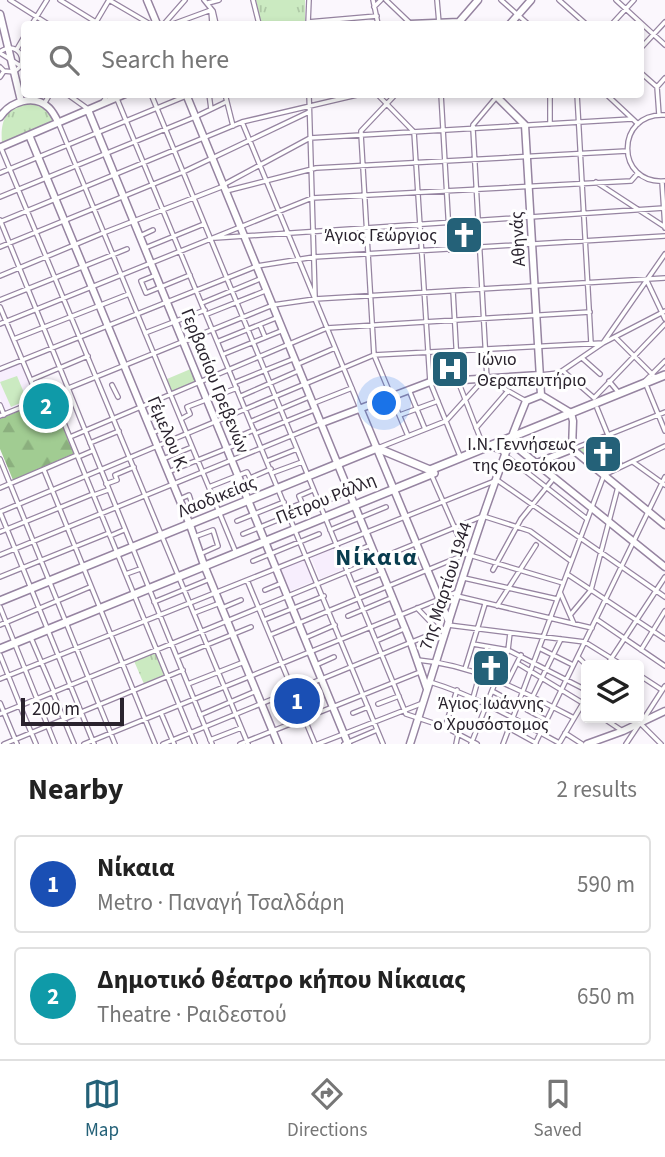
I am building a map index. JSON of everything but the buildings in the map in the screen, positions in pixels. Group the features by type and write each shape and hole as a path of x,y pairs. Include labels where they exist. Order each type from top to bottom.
{"main road":[{"path":"147,0 156,21"},
{"path":"462,21 478,0"},
{"path":"513,21 531,0"},
{"path":"0,14 21,101"},
{"path":"0,147 113,98"},
{"path":"189,98 428,686"},
{"path":"500,98 526,125"},
{"path":"0,116 10,106 32,100 49,108 58,122"},
{"name":"Γερβασίου Γρεβενών","path":"88,108 346,743"},
{"name":"Αθηνάς","path":"526,125 541,395"},
{"name":"Γέμελου Κ.","path":"29,135 278,744"},
{"path":"322,424 430,382 540,376"},
{"name":"Πέτρου Ράλλη","path":"595,403 645,386 660,377"},
{"name":"Πέτρου Ράλλη","path":"0,649 394,489 484,448 511,440 619,393 645,386"},
{"path":"526,401 541,395 572,415 572,449"},
{"name":"7ης Μαρτίου 1944","path":"410,744 463,578 468,554 526,401"},
{"path":"360,408 440,599 448,625"},
{"path":"511,440 516,447 665,566"},
{"name":"Πέτρου Ράλλη","path":"429,472 511,440"},
{"path":"377,448 429,472"},
{"name":"Λαοδικείας","path":"0,601 377,448"},
{"path":"496,448 503,450 505,455"},
{"path":"537,463 572,449"},
{"path":"572,449 665,525"},
{"path":"644,719 665,711"},
{"path":"585,744 622,731 635,723"}],"street":[{"path":"10,0 43,21"},
{"path":"34,21 47,0"},
{"path":"60,0 92,21"},
{"path":"98,21 109,0 145,21"},
{"path":"167,21 185,0"},
{"path":"213,21 206,1 219,0"},
{"path":"253,0 256,21"},
{"path":"308,21 309,1 316,0"},
{"path":"373,0 378,21"},
{"path":"374,7 381,0"},
{"path":"386,0 407,21"},
{"path":"437,0 439,21"},
{"path":"501,0 525,21"},
{"path":"559,0 583,21"},
{"path":"616,0 638,21"},
{"path":"615,21 634,0"},
{"path":"181,21 211,10"},
{"path":"328,21 377,16"},
{"path":"644,45 665,22"},
{"path":"644,26 665,45"},
{"path":"17,49 21,43"},
{"path":"21,55 17,49 8,47 0,52 21,66"},
{"path":"0,77 2,69 14,72 21,68"},
{"path":"644,76 657,87 659,115"},
{"path":"657,87 665,78"},
{"path":"44,104 48,98"},
{"path":"73,98 88,108"},
{"path":"102,104 106,98"},
{"path":"120,98 134,142 383,744"},
{"path":"153,98 407,715 445,727 477,744"},
{"path":"0,173 181,98"},
{"path":"210,98 211,109"},
{"path":"226,98 233,126"},
{"path":"309,98 315,299"},
{"path":"242,728 211,742 0,221 242,122 309,109 347,98"},
{"path":"381,98 414,132 430,382 461,458"},
{"path":"392,98 361,134 374,355 408,436"},
{"path":"441,98 450,250"},
{"path":"446,421 486,379 473,125 495,98"},
{"path":"550,98 550,124"},
{"path":"577,98 591,343"},
{"path":"610,98 638,124"},
{"path":"0,197 226,102"},
{"path":"0,247 213,159 309,109"},
{"path":"665,115 649,117 638,124 630,134 627,151 629,161 638,173 652,181 664,181 665,227"},
{"path":"224,187 259,164 310,138 632,119"},
{"path":"58,122 236,552"},
{"path":"242,122 360,408"},
{"path":"0,147 248,743"},
{"path":"0,276 224,187 311,169 627,151"},
{"path":"0,324 312,198 631,181 638,173"},
{"path":"596,183 665,227"},
{"path":"210,239 664,208"},
{"path":"145,248 204,224"},
{"path":"140,236 153,230"},
{"path":"0,369 257,266 314,257 665,236"},
{"path":"0,300 127,249"},
{"path":"93,742 0,511 374,355 603,342 665,254"},
{"path":"156,275 141,281 146,293 190,275"},
{"path":"202,303 262,278"},
{"path":"0,405 2,416 273,305 315,299 665,278"},
{"path":"595,403 609,382 665,321 664,312 647,280"},
{"path":"145,333 267,290"},
{"path":"453,291 458,381 484,448"},
{"path":"14,340 129,294"},
{"path":"0,307 39,400"},
{"path":"70,437 327,328 590,312"},
{"path":"540,376 563,371 603,342 664,312"},
{"path":"218,342 278,317"},
{"path":"260,325 265,337"},
{"path":"223,354 283,330"},
{"path":"615,337 660,377 665,361"},
{"path":"235,383 265,371 298,364 335,348"},
{"path":"30,380 88,356"},
{"path":"582,358 600,374"},
{"path":"240,396 270,384 298,364"},
{"path":"563,371 595,403 621,467"},
{"path":"486,379 526,401"},
{"path":"609,382 619,393"},
{"path":"113,385 118,397"},
{"path":"645,386 665,431"},
{"path":"181,419 190,414 187,407 237,388"},
{"path":"251,421 280,409 314,403 352,388"},
{"path":"410,390 425,429"},
{"path":"476,428 508,391"},
{"path":"53,395 195,744"},
{"path":"400,415 438,401"},
{"path":"168,472 238,444 235,438 285,422 314,403"},
{"path":"572,449 665,412"},
{"path":"146,419 161,414 167,427 152,433"},
{"name":"Λαοδικείας","path":"377,448 446,421"},
{"path":"0,555 322,424"},
{"path":"90,443 119,431"},
{"path":"510,744 503,742 604,475 665,446"},
{"path":"163,459 192,447"},
{"path":"267,461 297,449"},
{"path":"0,488 93,451"},
{"path":"505,455 587,519"},
{"path":"0,458 115,744"},
{"path":"209,487 247,472 250,478 302,461"},
{"path":"633,461 663,484"},
{"path":"106,484 117,480 115,475 134,467"},
{"path":"44,470 155,744"},
{"path":"429,472 468,554"},
{"path":"509,728 535,744 665,477"},
{"path":"493,570 517,526 554,478"},
{"path":"0,679 496,480 665,597"},
{"path":"571,614 591,590 618,487"},
{"path":"223,496 243,488"},
{"path":"0,532 108,490"},
{"path":"287,509 302,503 299,496 313,490"},
{"path":"319,504 349,491"},
{"path":"180,499 188,495 194,507 184,511"},
{"path":"237,521 284,502"},
{"path":"330,530 386,508"},
{"path":"243,534 290,515"},
{"path":"2,713 484,516 530,531 571,561"},
{"path":"0,578 125,530"},
{"path":"194,537 213,530 218,547 200,554"},
{"path":"253,561 319,534"},
{"path":"341,557 371,545"},
{"path":"497,606 536,545"},
{"path":"270,635 468,554 563,583"},
{"path":"126,574 140,569"},
{"path":"353,585 383,573"},
{"path":"566,574 665,639"},
{"path":"611,658 665,577"},
{"path":"463,578 557,599"},
{"path":"154,602 210,579"},
{"path":"247,580 317,744 423,703"},
{"path":"265,590 282,583"},
{"path":"0,625 90,587"},
{"path":"560,592 574,624"},
{"path":"84,744 416,608 458,594 592,628"},
{"path":"264,620 324,596"},
{"path":"348,616 393,597"},
{"path":"194,613 241,600"},
{"path":"465,669 485,603"},
{"path":"0,607 55,744"},
{"path":"416,608 439,631"},
{"path":"641,650 665,611"},
{"path":"596,619 665,666"},
{"path":"305,638 336,625"},
{"path":"163,744 411,643 448,625 585,642 614,660"},
{"path":"177,657 251,627"},
{"path":"376,640 406,628"},
{"path":"472,743 508,650 510,633"},
{"path":"30,636 74,744"},
{"path":"533,696 561,639"},
{"path":"473,644 521,655 581,687"},
{"path":"473,698 487,647"},
{"path":"539,648 573,666"},
{"path":"0,655 36,744"},
{"path":"507,683 521,655"},
{"path":"316,665 334,657"},
{"path":"578,657 581,660"},
{"path":"418,660 436,661 497,679 574,718"},
{"path":"188,684 244,662"},
{"path":"517,663 581,700"},
{"path":"5,744 16,742 31,733 183,670"},
{"path":"240,744 422,671"},
{"path":"644,678 664,688 644,715"},
{"path":"428,686 457,690 559,743 581,708"},
{"path":"445,727 457,690"},
{"path":"200,715 256,691"},
{"path":"492,691 547,720"},
{"path":"377,704 399,696"},
{"path":"0,703 16,742"},
{"path":"353,713 368,707"},
{"path":"161,713 173,742"},
{"path":"610,723 622,731"},
{"path":"627,744 638,723"},
{"path":"643,723 663,743"},
{"path":"346,743 378,730"},
{"path":"565,733 585,744"},
{"path":"456,744 458,734"}],"shaded area":[{"path":"20,361 35,398 5,410 0,398 0,369"},
{"path":"334,547 343,569 320,579 311,557"},
{"path":"305,559 314,581 290,591 281,569"}],"green space":[{"path":"256,0 305,0 305,21 260,21"},
{"path":"28,103 44,109 54,122 2,143 2,128 6,116 14,107"},
{"path":"193,368 198,381 172,392 167,379"},
{"path":"17,376 27,400 11,407 0,382"},
{"path":"37,403 37,413 42,418 58,415 75,453 13,480 0,449 0,419"},
{"path":"608,439 618,465 603,472 577,450"},
{"path":"156,652 165,675 144,684 134,661"}],"place":[{"name":"Άγιος Γεώργιος","path":"464,235"},
{"name":"Ιώνιο Θεραπευτήριο","path":"450,369"},
{"name":"Δημοτικό θέατρο κήπου Νίκαιας","path":"46,406"},
{"name":"Ι.Ν. Γεννήσεως της Θεοτόκου","path":"603,454"},
{"name":"Άγιος Ιωάννης ο Χρυσόστομος","path":"491,668"},
{"name":"Νίκαια","path":"297,701"}],"district":[{"name":"Νίκαια","path":"377,557"}]}
